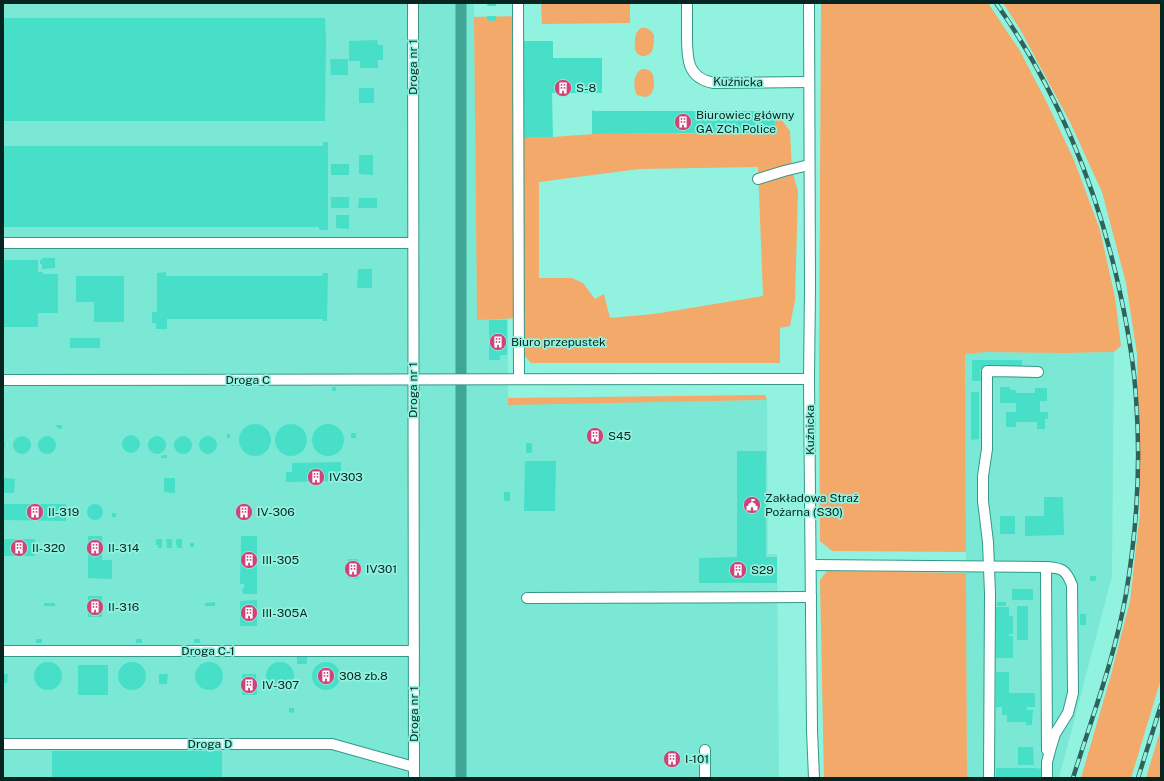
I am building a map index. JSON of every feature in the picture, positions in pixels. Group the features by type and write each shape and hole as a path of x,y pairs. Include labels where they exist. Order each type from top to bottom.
{"street":[{"name":"Droga nr 1","path":"413,3 414,773"},
{"path":"518,3 519,379"},
{"name":"Kuźnicka","path":"687,3 687,57 693,71 701,79 714,83 808,82"},
{"name":"Kuźnicka","path":"808,3 810,288 809,379 812,730 814,778"},
{"path":"758,179 809,165"},
{"path":"3,243 413,243"},
{"path":"989,778 990,594 988,542 983,501 983,476 987,449 987,371 1038,372"},
{"name":"Droga C","path":"3,380 809,379"},
{"path":"811,566 1046,567 1059,568 1067,573 1072,585 1074,666 1073,693 1068,712 1055,734 1047,762"},
{"path":"1046,567 1047,778"},
{"path":"527,598 811,597"},
{"name":"Droga C-1","path":"3,651 414,651"},
{"name":"Droga D","path":"3,744 332,744 414,773"},
{"path":"705,750 705,778"}],"shaded area":[{"path":"3,3 474,3 477,319 508,318 508,404 767,400 768,554 777,554 779,778 3,778"},
{"path":"630,3 630,23 542,24 541,4"},
{"path":"821,3 988,3 1020,51 1048,105 1074,160 1100,230 1115,297 1121,346 1114,352 986,352 965,354 966,552 832,551 820,541 819,369"},
{"path":"1003,3 1161,3 1161,679 1131,778 1081,778 1111,675 1130,601 1140,513 1137,354 1126,283 1102,192 1070,122 1020,29"},
{"path":"519,16 519,136 553,137 593,134 775,134 775,111 790,131 792,171 798,191 795,300 790,326 780,328 780,363 531,363 519,350 519,318 477,320 474,17","holes":["758,167 763,296 654,314 610,318 604,294 595,299 583,283 572,278 539,278 539,182 639,169"]},
{"path":"641,28 649,29 654,35 654,45 652,51 650,54 644,56 641,56 636,52 635,47 635,37"},
{"path":"642,69 647,69 650,71 654,80 652,92 650,95 645,97 637,95 635,88 635,77"},
{"path":"1114,352 1112,576 1059,778 967,778 965,353"},
{"path":"765,395 767,400 508,405 508,398"},
{"path":"827,571 966,573 967,778 824,778 820,580"},
{"path":"1161,728 1161,778 1146,778"}],"building":[{"path":"488,3 496,3 496,6 487,6"},
{"path":"487,16 496,16 496,19 494,21 489,21"},
{"path":"3,18 325,18 325,121 3,121"},
{"path":"377,40 378,45 383,45 383,60 378,60 378,68 360,68 360,61 349,61 349,41"},
{"name":"S-8","path":"523,41 553,41 553,58 602,58 602,93 552,93 553,137 523,137"},
{"path":"330,59 348,59 348,75 331,75"},
{"path":"359,88 374,88 374,103 359,103"},
{"name":"Biurowiec główny GA ZCh Police","path":"592,109 593,111 775,111 775,133 592,134"},
{"path":"323,142 328,142 328,230 319,230 319,227 3,227 3,146 323,146"},
{"path":"359,155 373,155 373,175 359,174"},
{"path":"331,164 349,164 349,175 331,175"},
{"path":"331,197 349,197 349,208 331,208"},
{"path":"359,198 377,198 377,208 358,208"},
{"path":"336,215 349,215 349,229 336,228"},
{"path":"42,258 55,258 55,268 42,269 40,260 42,260"},
{"path":"3,260 38,260 38,272 43,272 43,274 58,274 58,313 38,313 38,327 3,327"},
{"path":"358,269 372,269 372,288 357,288"},
{"path":"166,272 166,276 323,276 323,273 328,273 327,321 323,321 323,319 167,319 167,329 156,329 156,323 152,323 152,312 157,312 157,273"},
{"path":"76,276 124,276 124,322 94,322 94,302 76,302"},
{"name":"Biuro przepustek","path":"489,320 507,320 507,355 500,355 500,360 489,360"},
{"path":"70,338 100,338 100,348 70,348"},
{"path":"972,360 1022,360 1022,369 980,369 981,381 972,381"},
{"path":"332,387 336,387 336,391 332,391"},
{"path":"1000,387 1010,387 1010,390 1016,390 1016,393 1035,393 1035,388 1047,388 1047,401 1040,401 1040,412 1048,412 1048,419 1045,419 1045,429 1037,429 1037,422 1016,422 1016,427 1006,427 1006,412 1016,412 1016,403 1000,403"},
{"path":"971,392 979,392 979,439 971,440"},
{"path":"252,424 258,424 267,428 271,440 267,452 258,456 252,456 243,452 239,443 239,437 243,428"},
{"path":"288,424 294,424 303,428 307,440 303,452 294,456 288,456 279,452 275,443 275,437 279,428"},
{"path":"325,424 331,424 340,428 344,440 340,452 331,456 325,456 316,452 312,443 312,437 316,428"},
{"path":"56,425 62,425 62,429 57,428"},
{"name":"S45","path":"590,431 600,431 599,442 590,442"},
{"path":"351,433 356,433 356,438 351,438"},
{"path":"227,434 230,434 230,438 227,438"},
{"path":"127,435 135,435 140,440 138,451 135,453 127,453 122,448 122,440"},
{"path":"18,436 26,436 31,441 29,452 26,454 18,454 13,449 13,441"},
{"path":"43,436 51,436 56,441 54,452 51,454 43,454 38,449 38,441"},
{"path":"153,436 161,436 166,441 164,452 161,454 153,454 148,449 148,441"},
{"path":"179,436 187,436 192,441 190,452 187,454 179,454 174,449 174,441"},
{"path":"204,436 212,436 217,441 215,452 212,454 204,454 199,449 199,441"},
{"path":"3,439 5,445 3,451"},
{"path":"526,443 532,443 532,453 526,453"},
{"name":"Zakładowa Straż Pożarna (S30)","path":"737,451 766,451 766,557 777,557 777,583 699,583 699,558 737,557"},
{"path":"162,455 167,455 167,458 161,458"},
{"path":"525,461 556,461 555,511 524,511"},
{"name":"IV303","path":"341,462 341,481 286,482 286,472 292,472 292,463"},
{"path":"4,478 15,479 14,493 4,493"},
{"path":"164,478 175,478 175,493 164,492"},
{"path":"504,492 510,492 510,501 504,501"},
{"path":"1044,497 1063,497 1064,535 1025,536 1025,516 1044,516"},
{"name":"II-319","path":"3,504 66,504 66,521 3,520"},
{"path":"92,504 98,504 103,509 101,518 98,520 92,520 87,515 87,509"},
{"name":"IV-306","path":"244,504 250,506 252,512 250,518 244,520 238,518 236,512 238,506"},
{"path":"112,513 116,513 116,517 112,517"},
{"path":"1000,516 1015,516 1015,534 1000,534"},
{"name":"II-314","path":"88,536 102,536 102,560 112,560 112,579 88,578"},
{"name":"III-305","path":"241,536 257,536 257,594 243,594 242,589 244,588 244,584 240,584"},
{"name":"II-320","path":"3,539 35,539 35,556 3,556"},
{"path":"156,539 162,539 162,548 158,548 158,545 156,545"},
{"path":"166,539 172,539 172,548 167,548"},
{"path":"176,539 182,539 182,548 177,548"},
{"path":"190,543 194,543 194,547 190,547"},
{"name":"IV301","path":"348,559 358,559 359,579 348,578"},
{"path":"1090,576 1096,576 1096,581 1090,581"},
{"path":"1012,589 1033,589 1033,600 1012,600"},
{"name":"II-316","path":"88,596 102,596 102,617 88,617"},
{"name":"III-305A","path":"257,600 257,626 240,626 240,601"},
{"path":"124,602 134,603 134,606 124,606"},
{"path":"215,602 215,606 205,606 205,603"},
{"path":"997,602 1006,602 1006,606 997,606"},
{"path":"44,603 55,603 55,606 44,606"},
{"path":"1017,606 1028,606 1028,640 1017,640"},
{"path":"996,607 1009,607 1009,616 1013,616 1013,634 1009,634 1009,636 1013,636 1013,658 996,658"},
{"path":"295,613 304,613 305,617 295,617"},
{"path":"1080,614 1086,614 1086,625 1080,625"},
{"path":"36,639 42,639 42,643 36,643"},
{"path":"136,639 142,639 142,643 136,643"},
{"path":"194,639 200,639 200,643 194,643"},
{"path":"297,656 307,656 307,664 297,664"},
{"path":"48,662 54,663 58,666 61,670 61,682 58,686 54,689 48,690 42,689 38,686 35,682 34,676 35,670 38,666 42,663"},
{"path":"132,662 138,663 142,666 145,670 145,682 142,686 138,689 132,690 126,689 122,686 119,682 118,676 119,670 122,666 126,663"},
{"path":"209,662 215,663 219,666 222,670 222,682 219,686 215,689 209,690 203,689 199,686 196,682 195,676 196,670 199,666 203,663"},
{"path":"280,662 286,663 290,666 293,670 293,682 290,686 286,689 280,690 274,689 270,686 267,682 266,676 267,670 270,666 274,663"},
{"name":"308 zb.8","path":"326,662 332,663 336,666 339,670 339,682 336,686 332,689 326,690 320,689 316,686 313,682 312,676 313,670 316,666 320,663"},
{"path":"78,665 108,665 108,695 78,695"},
{"path":"996,672 1009,672 1009,693 1035,693 1035,707 1027,707 1027,710 1033,710 1032,725 1026,725 1026,722 1007,722 1007,715 1002,715 1002,707 996,707"},
{"path":"3,674 8,674 7,683 3,683"},
{"path":"159,674 168,674 167,684 159,684"},
{"name":"IV-307","path":"242,674 256,674 257,695 242,695"},
{"path":"289,708 294,708 294,713 289,712"},
{"path":"1018,747 1033,747 1034,765 1018,765"},
{"path":"52,751 222,751 222,777 52,778"},
{"name":"I-101","path":"677,754 678,763 668,764 667,755"},
{"path":"996,768 1042,769 1043,778 996,778"}],"waterway":[{"path":"461,3 461,778"}],"railway":[{"path":"996,3 1039,71 1074,144 1088,181 1101,219 1121,297 1135,386 1138,472 1130,570 1116,641 1073,778"},
{"path":"1138,778 1161,705"}],"place":[{"name":"S-8","path":"563,88"},
{"name":"Biurowiec główny GA ZCh Police","path":"683,122"},
{"name":"Biuro przepustek","path":"498,342"},
{"name":"S45","path":"595,436"},
{"name":"IV303","path":"316,477"},
{"name":"Zakładowa Straż Pożarna (S30)","path":"752,505"},
{"name":"II-319","path":"35,512"},
{"name":"IV-306","path":"244,512"},
{"name":"II-320","path":"19,548"},
{"name":"II-314","path":"95,548"},
{"name":"III-305","path":"249,560"},
{"name":"IV301","path":"353,569"},
{"name":"S29","path":"738,570"},
{"name":"II-316","path":"95,607"},
{"name":"III-305A","path":"249,613"},
{"name":"308 zb.8","path":"326,676"},
{"name":"IV-307","path":"249,685"},
{"name":"I-101","path":"672,759"}]}
